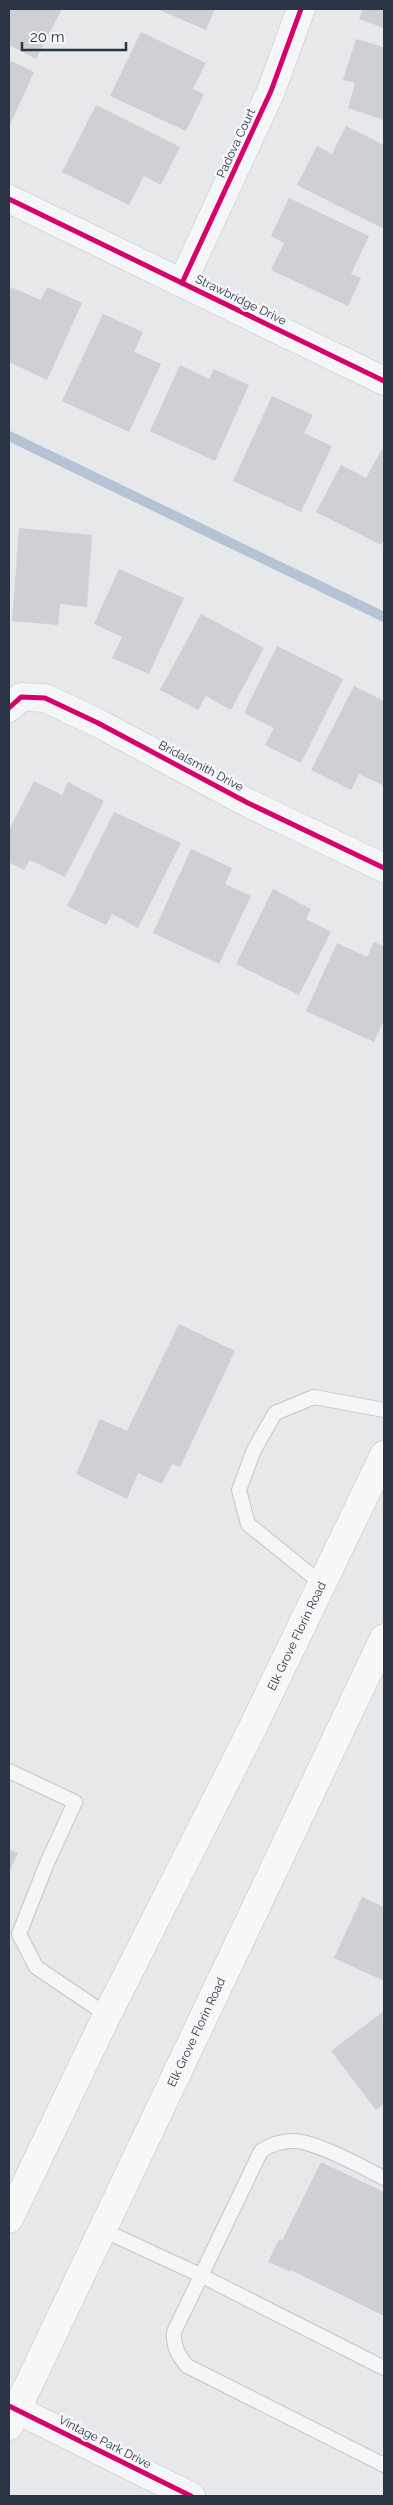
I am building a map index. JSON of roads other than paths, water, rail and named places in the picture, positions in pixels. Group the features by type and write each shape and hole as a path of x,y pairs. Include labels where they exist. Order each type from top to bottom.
{"main road":[{"name":"Elk Grove Florin Road","path":"9,2219 107,2015 252,1729 321,1582 384,1455"},
{"name":"Elk Grove Florin Road","path":"11,2414 103,2230 384,1638"}],"street":[{"name":"Padova Court","path":"182,283 271,91 301,9"},
{"name":"Strawbridge Drive","path":"9,199 384,381"},
{"name":"Bridalsmith Drive","path":"9,708 21,697 45,698 98,723 248,803 384,868"},
{"name":"Vintage Park Drive","path":"11,2414 192,2496"}],"lane":[{"path":"321,1582 248,1524 240,1490 254,1450 275,1413 314,1397 384,1410"},
{"path":"9,1771 75,1802 14,1936 36,1968 107,2015"},
{"path":"384,2178 340,2156 296,2141 273,2144 261,2152 174,2332 177,2353 187,2366 384,2465"},
{"path":"103,2230 200,2275 384,2368"}],"waterway":[{"path":"9,436 384,617"}]}
